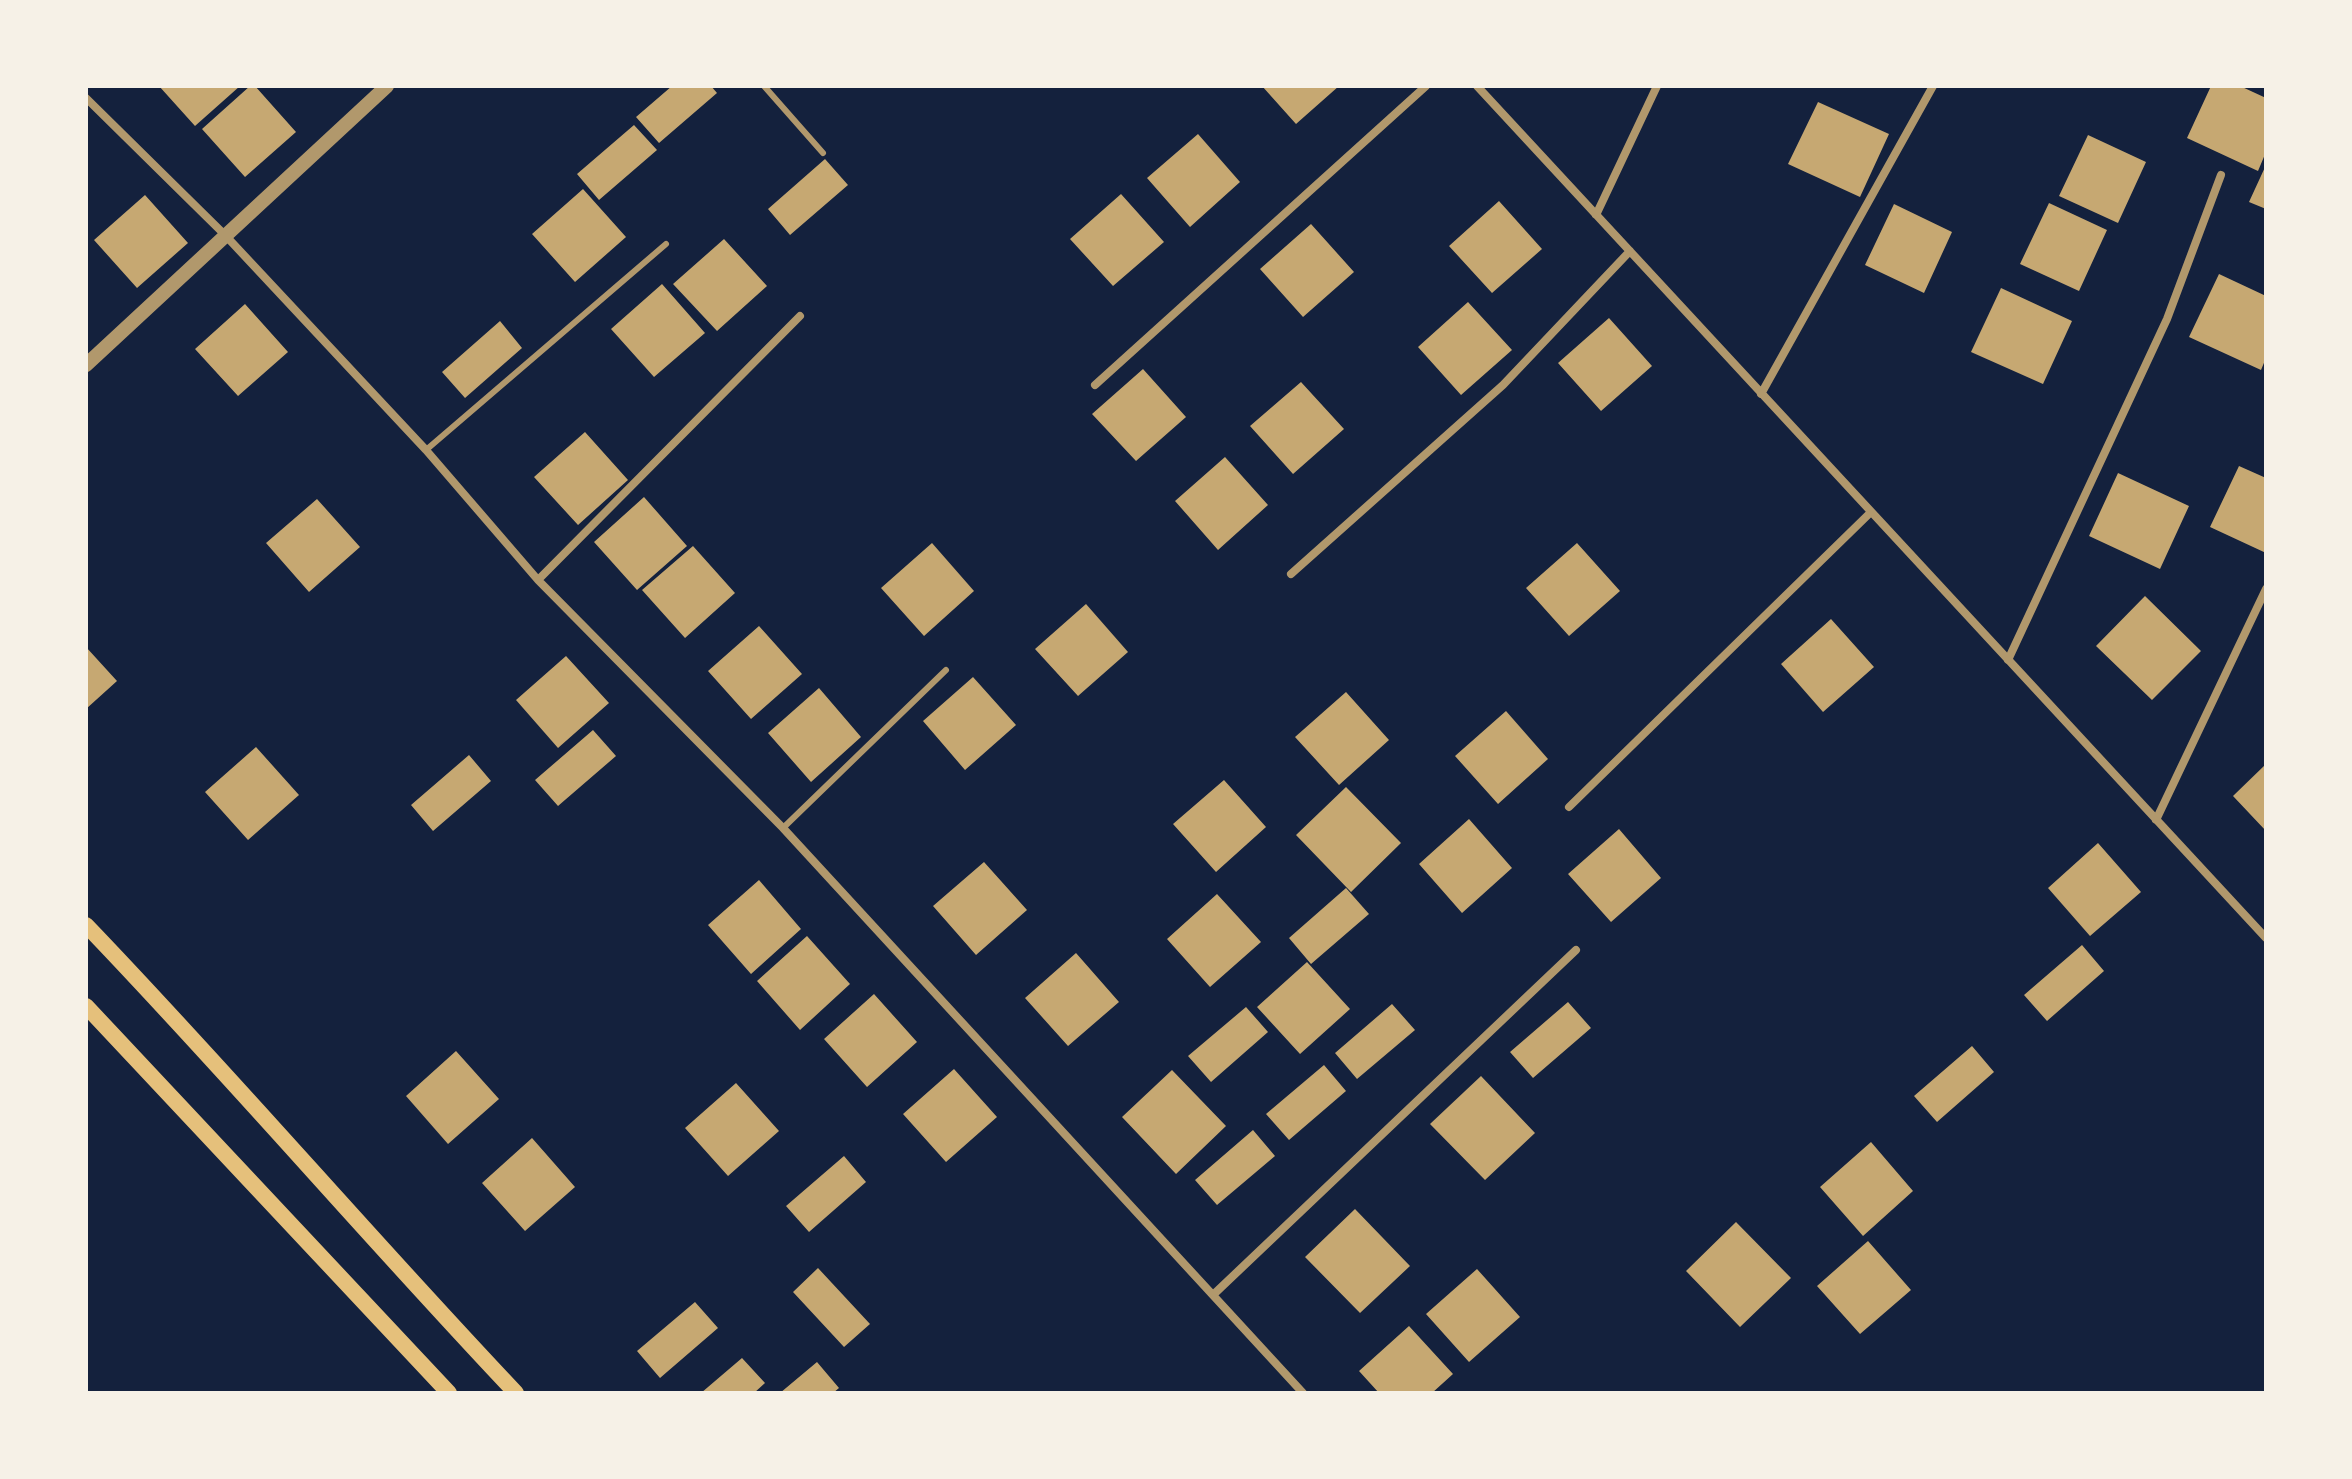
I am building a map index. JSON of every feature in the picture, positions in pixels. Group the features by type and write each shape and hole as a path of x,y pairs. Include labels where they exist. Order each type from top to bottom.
{"main road":[{"path":"86,925 402,1273 516,1393"},
{"path":"86,1006 449,1393"}],"street":[{"path":"86,365 387,86"},
{"path":"1095,385 1426,86"},
{"path":"1477,86 2266,938"},
{"path":"1596,215 1657,86"},
{"path":"1761,394 1933,86"},
{"path":"86,98 225,235 426,450 538,580 783,828 1303,1393"},
{"path":"2008,660 2167,319 2221,175"},
{"path":"1291,574 1503,385 1630,251"},
{"path":"538,580 800,316"},
{"path":"1569,807 1871,512"},
{"path":"2156,820 2266,589"},
{"path":"1213,1295 1576,950"}],"lane":[{"path":"764,86 823,153"},
{"path":"426,450 666,244"},
{"path":"783,828 946,670"}],"building":[{"path":"159,86 240,86 195,126"},
{"path":"250,86 255,86 296,132 245,177 202,129"},
{"path":"672,86 711,86 717,93 659,143 636,117"},
{"path":"1262,86 1339,86 1296,124"},
{"path":"2211,86 2240,86 2266,98 2266,152 2258,171 2187,138"},
{"path":"1818,102 1889,134 1860,197 1788,164"},
{"path":"634,125 657,150 599,200 577,174"},
{"path":"1198,134 1240,182 1190,227 1147,178"},
{"path":"2088,135 2146,162 2118,223 2059,196"},
{"path":"825,159 848,185 790,235 768,209"},
{"path":"2266,165 2266,209 2249,202"},
{"path":"583,189 626,237 575,282 532,234"},
{"path":"1121,194 1164,242 1113,286 1070,239"},
{"path":"145,195 188,243 137,288 94,240"},
{"path":"1499,201 1542,249 1492,293 1449,246"},
{"path":"2049,203 2107,230 2079,291 2020,264"},
{"path":"1894,204 1952,232 1924,293 1865,265"},
{"path":"1311,224 1354,272 1303,317 1260,269"},
{"path":"724,239 767,286 717,331 673,284"},
{"path":"2219,274 2266,296 2266,358 2261,370 2189,337"},
{"path":"662,284 705,333 654,377 611,329"},
{"path":"2001,288 2072,321 2043,384 1971,352"},
{"path":"1468,302 1512,350 1461,395 1418,347"},
{"path":"245,304 288,352 238,396 195,349"},
{"path":"1609,318 1652,366 1601,411 1558,363"},
{"path":"500,321 522,348 465,398 442,372"},
{"path":"1143,369 1186,417 1136,461 1092,414"},
{"path":"1301,382 1344,429 1293,474 1250,426"},
{"path":"585,432 628,480 578,525 534,477"},
{"path":"1225,457 1268,505 1218,550 1175,501"},
{"path":"2239,466 2266,478 2266,553 2210,527"},
{"path":"2118,473 2189,506 2160,569 2089,536"},
{"path":"644,497 687,546 637,590 594,542"},
{"path":"317,499 360,547 309,592 266,543"},
{"path":"932,543 974,591 924,636 881,588"},
{"path":"1577,543 1620,591 1569,636 1526,588"},
{"path":"693,546 735,593 685,638 642,590"},
{"path":"2145,596 2201,651 2152,700 2096,646"},
{"path":"1086,604 1128,652 1078,696 1035,649"},
{"path":"1831,619 1874,667 1823,712 1781,664"},
{"path":"759,626 802,674 751,719 708,671"},
{"path":"86,647 117,681 86,709"},
{"path":"566,656 609,703 558,748 516,700"},
{"path":"973,677 1016,725 965,770 923,721"},
{"path":"819,688 861,737 811,782 768,733"},
{"path":"1346,692 1389,740 1339,785 1295,737"},
{"path":"1506,711 1548,759 1498,804 1455,756"},
{"path":"593,730 616,756 558,806 535,780"},
{"path":"256,747 299,795 248,840 205,792"},
{"path":"469,755 491,781 433,831 411,805"},
{"path":"2266,764 2266,831 2233,796"},
{"path":"1224,780 1266,827 1216,872 1173,824"},
{"path":"1346,787 1401,843 1351,892 1296,835"},
{"path":"1469,819 1512,868 1462,913 1419,864"},
{"path":"1619,829 1661,878 1611,922 1568,874"},
{"path":"2098,843 2141,892 2090,936 2048,888"},
{"path":"984,862 1027,910 976,955 933,906"},
{"path":"759,880 801,929 751,974 708,925"},
{"path":"1346,888 1369,914 1311,964 1289,938"},
{"path":"1217,894 1261,942 1210,987 1167,939"},
{"path":"807,936 850,984 800,1030 757,981"},
{"path":"2082,945 2104,971 2047,1021 2024,995"},
{"path":"1076,953 1119,1002 1068,1046 1025,998"},
{"path":"1307,962 1350,1009 1300,1054 1257,1007"},
{"path":"874,994 917,1042 867,1087 824,1039"},
{"path":"1568,1002 1591,1028 1533,1078 1510,1052"},
{"path":"1392,1004 1415,1030 1357,1079 1335,1053"},
{"path":"1246,1007 1268,1032 1211,1082 1188,1056"},
{"path":"1972,1046 1994,1072 1937,1122 1914,1096"},
{"path":"456,1051 499,1099 448,1144 406,1096"},
{"path":"1324,1065 1346,1091 1289,1140 1266,1114"},
{"path":"954,1069 997,1117 946,1162 903,1114"},
{"path":"1172,1070 1226,1126 1176,1174 1122,1117"},
{"path":"1481,1076 1535,1133 1485,1180 1430,1124"},
{"path":"736,1083 779,1131 728,1176 685,1128"},
{"path":"1253,1130 1275,1156 1217,1205 1195,1180"},
{"path":"532,1138 575,1187 525,1231 482,1183"},
{"path":"1871,1142 1913,1191 1863,1236 1820,1187"},
{"path":"844,1156 866,1182 809,1232 786,1206"},
{"path":"1355,1209 1410,1266 1360,1313 1305,1257"},
{"path":"1736,1222 1791,1278 1740,1327 1686,1271"},
{"path":"1868,1241 1911,1290 1860,1334 1817,1286"},
{"path":"818,1268 870,1324 844,1347 793,1292"},
{"path":"1477,1269 1520,1317 1469,1362 1426,1314"},
{"path":"695,1302 718,1328 660,1378 637,1351"},
{"path":"1409,1326 1453,1374 1432,1393 1379,1393 1359,1371"},
{"path":"742,1358 765,1383 754,1393 701,1393"},
{"path":"817,1362 839,1388 833,1393 780,1393"}]}
